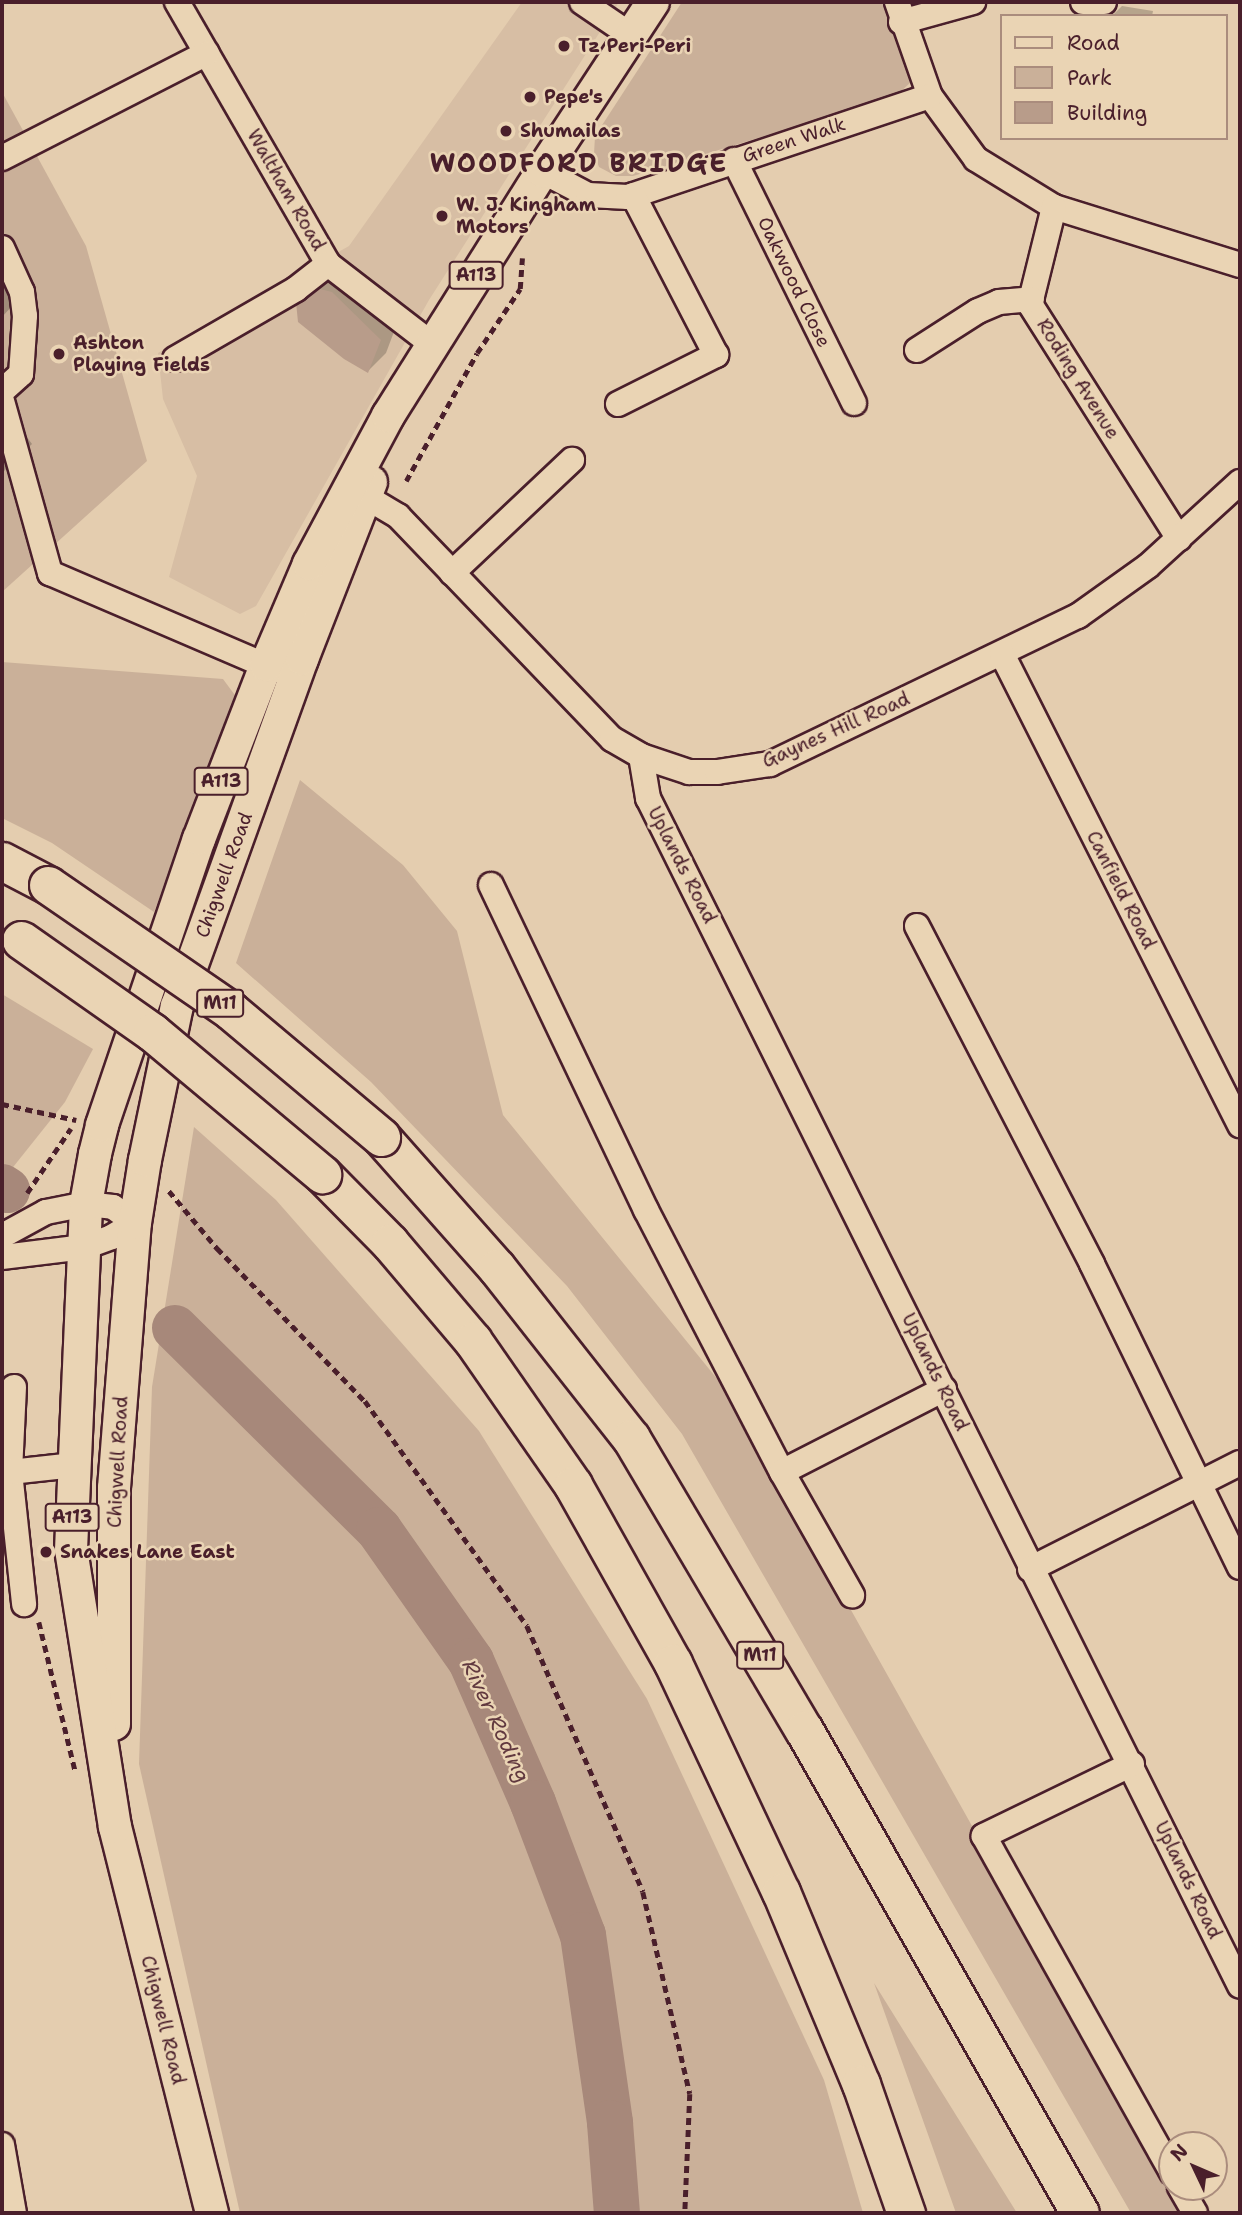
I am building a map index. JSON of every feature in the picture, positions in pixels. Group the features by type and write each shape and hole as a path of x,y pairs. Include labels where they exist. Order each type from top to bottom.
{"highway":[{"name":"M11","path":"2,861 48,885 231,1011 381,1137 497,1268 631,1438 804,1730 1080,2213"},
{"path":"11,935 152,1032 322,1174 390,1243 473,1341 573,1485 673,1662 787,1905 861,2084 906,2213"}],"main road":[{"name":"Chigwell Road","path":"212,2213 115,1827 71,1550 86,1204 102,1125 199,839 266,665 309,564 358,491 411,381 433,345 542,171 653,2"},
{"name":"Chigwell Road","path":"115,1827 114,1488 135,1223 177,1006 327,599 358,491"}],"street":[{"name":"Waltham Road","path":"177,2 328,264 433,345"},
{"path":"582,2 632,36"},
{"path":"973,2 899,12 930,96 976,159 1054,207 1240,265"},
{"path":"1083,2 1104,2"},
{"path":"2,158 208,53"},
{"name":"Green Walk","path":"542,171 588,195 633,195 930,96"},
{"name":"Oakwood Close","path":"734,160 854,403"},
{"path":"618,404 716,355 633,195"},
{"name":"Roding Avenue","path":"1054,207 1030,304 1179,539"},
{"path":"2,248 22,292 25,316 21,374 2,391"},
{"path":"175,359 296,289 328,264"},
{"path":"917,350 978,311 999,302 1032,299"},
{"path":"2,401 50,573 276,670 300,618 327,599"},
{"path":"452,573 572,460"},
{"name":"Gaynes Hill Road","path":"358,491 398,516 612,739 641,756 689,772 717,772 770,764 1077,617 1149,566 1240,482"},
{"name":"Canfield Road","path":"1002,654 1240,1125"},
{"name":"Uplands Road","path":"641,756 649,798 944,1389 1030,1569 1132,1764 1240,1986"},
{"path":"491,885 646,1210 782,1472 852,1595"},
{"path":"917,926 1092,1264 1240,1567"},
{"path":"2,1236 46,1212 86,1204 113,1207 135,1223 112,1237 83,1247 2,1258"},
{"path":"14,1387 6,1473 24,1604"},
{"path":"782,1472 944,1389"},
{"path":"1030,1569 1240,1462"},
{"path":"6,1473 74,1465"},
{"path":"1132,1764 984,1836 1158,2147"},
{"path":"2,2145 14,2213"}],"path":[{"path":"406,481 477,353 520,289 522,254"},
{"path":"2,1104 77,1120 33,1186"},
{"path":"161,1182 217,1248 365,1401 527,1626 643,1892 690,2094 685,2213"},
{"path":"24,1604 36,1611 79,1784"}],"shaded area":[{"path":"522,2 619,2 429,300 256,606 240,614 169,577 197,476 163,399 158,353 349,246"}],"green space":[{"path":"682,2 889,2 912,65 911,82 896,96 633,176 616,176 599,167 594,154 595,136"},
{"name":"Ashton Playing Fields","path":"2,92 86,246 147,461 2,592"},
{"path":"2,662 223,679 237,698 154,912 52,843 2,818"},
{"path":"300,780 403,865 457,931 503,1115 731,1396 1158,2158 1158,2201 1182,2201 1189,2213 1131,2213 682,1434 567,1286 371,1082 236,963"},
{"path":"2,994 93,1049 65,1102 2,1181"},
{"path":"194,1127 276,1200 479,1431 647,1699 824,2080 863,2213 240,2213 139,1764 152,1387"},
{"path":"874,1983 969,2136 1017,2213 956,2213"}],"building":[{"path":"310,290 332,292 381,340 368,373 344,359 298,322 296,302"}],"waterway":[{"name":"River Roding","path":"2,1187 7,1190"},
{"name":"River Roding","path":"175,1328 379,1530 471,1661 533,1803 583,1935 610,2123 617,2213"}],"place":[{"name":"Tz Peri-Peri","path":"564,46"},
{"name":"Pepe's","path":"530,97"},
{"name":"Shumailas","path":"506,131"},
{"name":"W. J. Kingham Motors","path":"442,216"},
{"name":"Ashton Playing Fields","path":"59,354"},
{"name":"Snakes Lane East","path":"46,1552"}],"district":[{"name":"WOODFORD BRIDGE","path":"579,163"}]}
